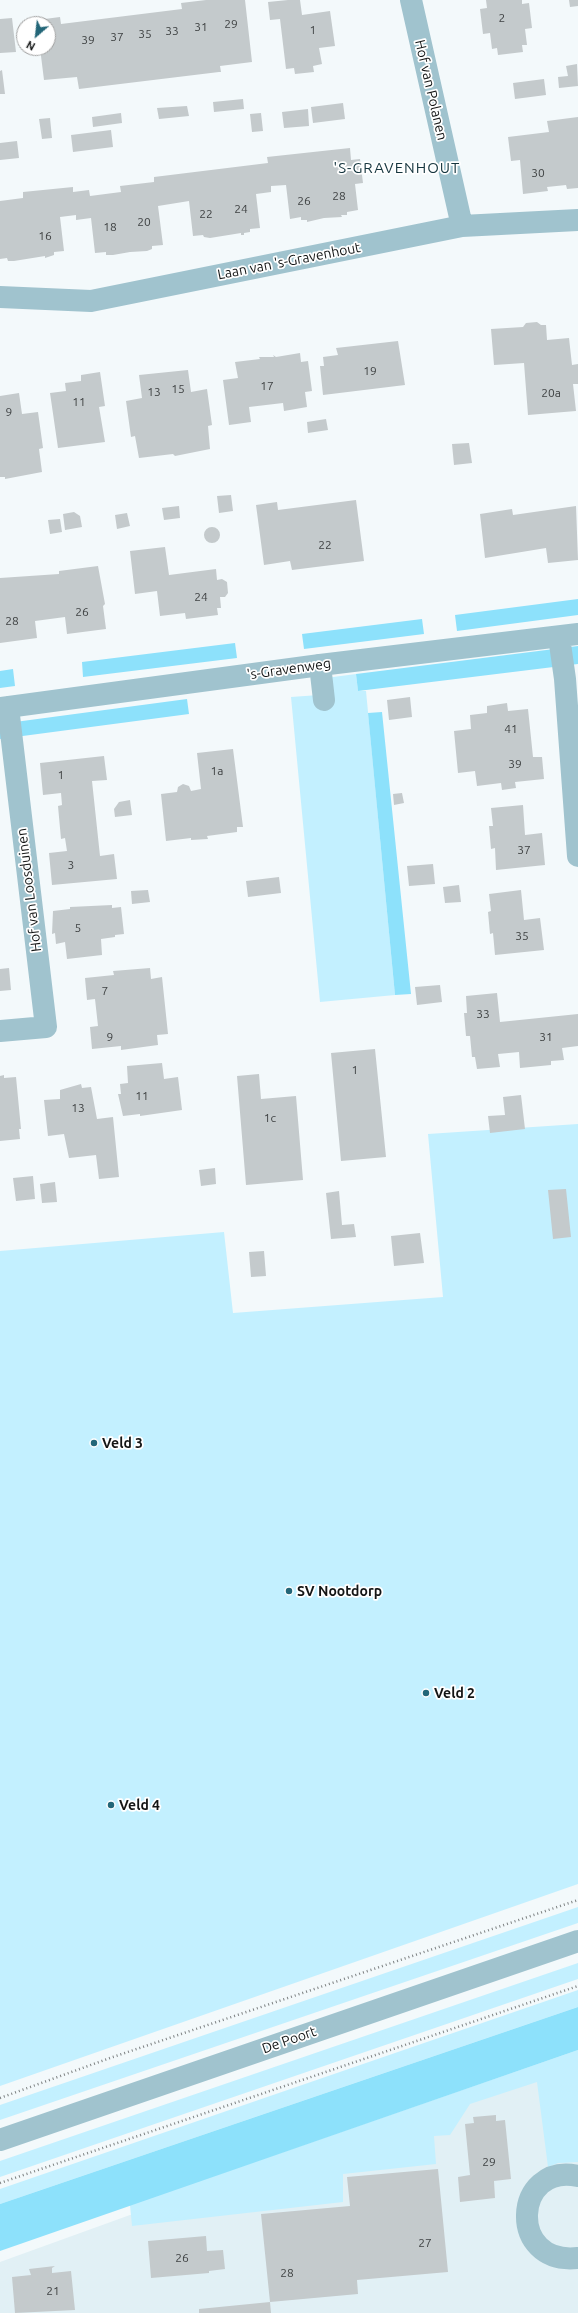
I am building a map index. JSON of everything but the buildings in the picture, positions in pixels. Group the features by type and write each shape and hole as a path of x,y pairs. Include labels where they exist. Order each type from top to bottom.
{"street":[{"name":"Hof van Polanen","path":"411,0 462,226"},
{"name":"Laan van 's-Gravenhout","path":"0,297 91,301 462,226 578,220"},
{"name":"'s-Gravenweg","path":"5,711 320,665 566,638"},
{"path":"566,638 565,679 578,856"},
{"path":"320,665 324,700"},
{"name":"Hof van Loosduinen","path":"0,1031 46,1027 12,746 5,711"},
{"name":"De Poort","path":"0,2140 578,1940"},
{"path":"578,2176 568,2174 553,2176 540,2185 535,2190 528,2203 526,2220 529,2234 538,2247 549,2254 563,2259 578,2260"}],"path":[{"path":"0,2098 118,2055 578,1900"},
{"path":"0,2183 578,1986"}],"shaded area":[{"path":"356,674 358,691 366,691 395,995 320,1002 291,697 319,695 318,679"},
{"name":"SV Nootdorp","path":"578,1124 578,1884 0,2086 0,1251 224,1232 233,1313 443,1297 428,1134"},
{"path":"578,1907 578,1923 0,2120 0,2105"},
{"path":"578,1963 578,1979 0,2177 0,2161"},
{"path":"578,1990 578,2007 0,2204 0,2189"},
{"path":"578,2050 578,2162 558,2163 548,2167 537,2082 470,2104 450,2135 434,2136 436,2164 343,2174 343,2202 132,2226 130,2205"},
{"path":"578,2053 578,2313 0,2313 0,2262"}],"water":[{"path":"578,599 578,615 457,631 455,615"},
{"path":"422,619 424,634 304,649 302,634"},
{"path":"235,643 237,658 83,677 82,662"},
{"path":"578,646 578,664 358,691 356,674"},
{"path":"13,669 15,686 0,688 0,671"},
{"path":"187,699 189,714 0,739 0,724"},
{"path":"382,712 411,994 395,995 368,713"},
{"path":"578,2007 578,2050 0,2251 0,2204"}],"place":[{"name":"Veld 3","path":"94,1443"},
{"name":"SV Nootdorp","path":"289,1591"},
{"name":"Veld 2","path":"426,1693"},
{"name":"Veld 4","path":"111,1805"}],"district":[{"name":"'S-GRAVENHOUT","path":"397,168"}]}
